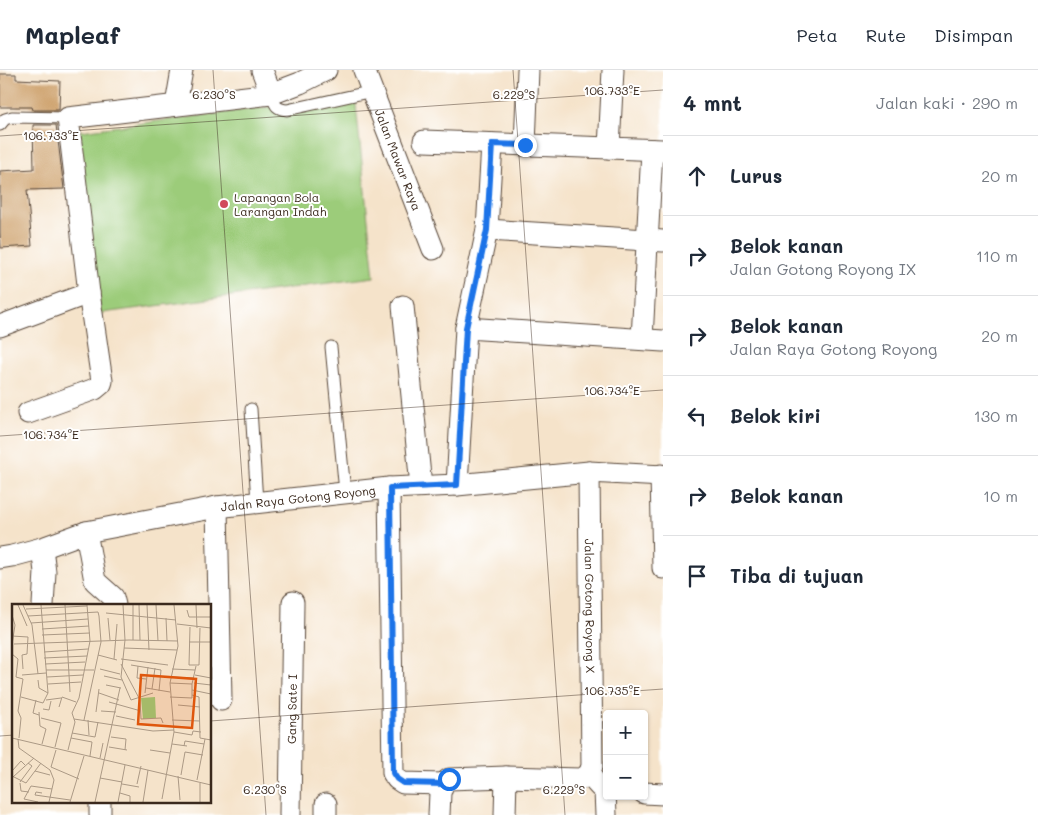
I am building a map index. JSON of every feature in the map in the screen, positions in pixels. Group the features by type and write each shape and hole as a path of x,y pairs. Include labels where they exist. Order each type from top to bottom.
{"street":[{"path":"176,105 182,70"},
{"path":"262,70 271,94"},
{"path":"28,413 95,389 101,384 68,118 271,94 307,80 326,70"},
{"name":"Jalan Mawar Raya","path":"364,70 433,249"},
{"path":"525,145 528,70"},
{"path":"609,148 613,70"},
{"path":"424,141 658,150 655,240 642,339"},
{"path":"457,485 466,328 487,230 492,144"},
{"path":"487,230 655,240"},
{"path":"0,326 89,293"},
{"path":"403,306 421,486"},
{"path":"466,328 663,341"},
{"name":"Jalan Raya Gotong Royong","path":"0,558 42,548 86,532 217,506 345,492 457,485 589,472 662,476"},
{"name":"Jalan Gotong Royong X","path":"589,472 592,766 589,775"},
{"path":"662,476 663,568"},
{"path":"390,488 393,773 403,783 443,784"},
{"path":"217,506 221,700"},
{"path":"86,532 95,581 113,597 116,604"},
{"path":"42,548 45,572 44,604"},
{"name":"Gang Sate I","path":"290,815 293,602"},
{"path":"439,815 440,793 443,784 449,779 506,777 580,779 589,775 603,789"},
{"path":"505,815 506,777"},
{"path":"648,793 663,794"},
{"path":"606,800 606,815"},
{"path":"100,802 100,815"}],"lane":[{"path":"271,94 276,106 287,110 373,92"},
{"path":"0,125 5,119 12,117 68,118"},
{"path":"331,347 345,492"},
{"path":"251,408 258,502"}],"green space":[{"name":"Lapangan Bola Larangan Indah","path":"355,96 374,277 95,314 73,132"}],"building":[{"path":"0,74 16,74 16,79 60,81 59,110 33,110 32,107 0,107"},
{"path":"33,125 56,125 64,189 27,190 32,246 1,248 0,171 34,169"}],"place":[{"name":"Lapangan Bola Larangan Indah","path":"224,204"}],"route":[{"path":"449,779 443,784 403,783 393,773 390,488 457,485 466,328 487,230 492,144 525,145"}]}
